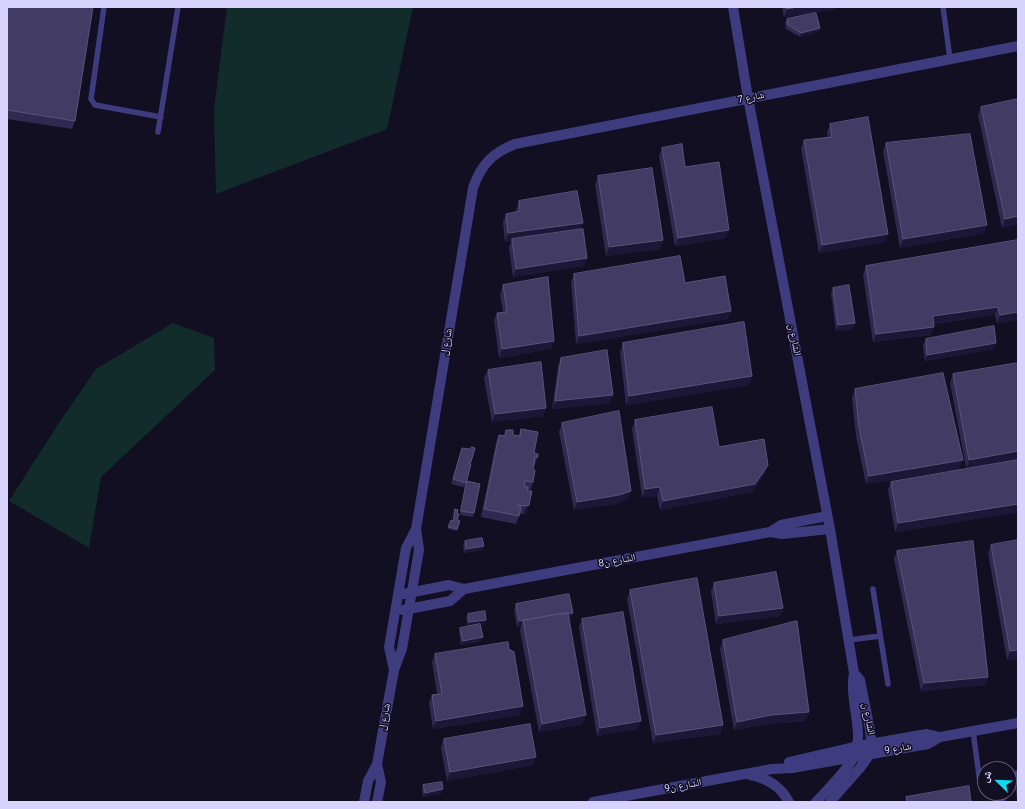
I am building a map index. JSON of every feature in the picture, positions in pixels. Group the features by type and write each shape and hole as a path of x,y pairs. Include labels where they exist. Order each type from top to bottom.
{"street":[{"name":"الشارع ن","path":"733,7 748,98 830,528 854,673 852,682 858,732 858,746 855,757 816,802"},
{"name":"شارع 7","path":"489,160 504,148 515,144 1018,46"},
{"name":"شارع ل","path":"364,802 368,781 377,764 394,670 402,649 419,550 416,529 474,188 477,177 489,160"},
{"name":"الشارع ن8","path":"398,595 412,591 449,585 464,589 770,532 781,526 827,516"},
{"name":"الشارع ن8","path":"770,532 782,534 830,528"},
{"name":"شارع ل","path":"394,670 389,647 406,548 416,529"},
{"name":"الشارع ن8","path":"395,611 450,601 464,589"},
{"name":"الشارع ن","path":"830,802 870,754 872,743 860,680 854,673"},
{"name":"شارع 9","path":"855,757 928,744 940,737 1018,723"},
{"name":"شارع 9","path":"858,746 927,734 940,737"},
{"name":"الشارع ن9","path":"772,769 792,761 858,746"},
{"name":"الشارع ن9","path":"593,802 607,801 772,769 792,768 855,757"},
{"name":"شارع ل","path":"377,764 381,782 377,802"},
{"path":"744,774 760,777 774,784 785,795 789,802"}],"lane":[{"path":"104,7 91,98 96,105 161,117"},
{"path":"158,132 178,7"},
{"path":"943,7 950,59"},
{"path":"873,589 888,684"},
{"path":"849,640 880,636"},
{"path":"973,731 977,761"}],"green space":[{"path":"227,7 413,7 387,129 216,194 214,110"},
{"path":"173,323 214,338 215,370 101,477 89,548 9,501 96,369"}],"building":[{"path":"7,7 93,7 75,121 7,110"},
{"path":"787,7 798,7 787,9"},
{"path":"816,13 820,28 801,33 788,25 787,19"},
{"path":"1018,99 1018,216 1005,219 981,107"},
{"path":"868,117 888,234 822,245 804,140 832,137 830,124"},
{"path":"970,134 987,225 903,239 886,143"},
{"path":"682,144 685,167 719,162 729,230 678,238 662,148"},
{"path":"652,168 663,240 609,247 598,176"},
{"path":"577,191 583,223 508,233 506,214 520,211 519,201"},
{"path":"583,229 587,258 516,269 512,239"},
{"path":"1018,240 1018,312 1000,315 998,307 933,316 934,327 876,334 866,266"},
{"path":"680,256 685,283 725,276 731,311 579,336 574,274"},
{"path":"548,277 554,341 502,349 497,313 507,312 503,285"},
{"path":"849,285 855,323 838,325 833,288"},
{"path":"744,322 752,376 629,396 623,343"},
{"path":"994,326 996,343 927,355 926,339"},
{"path":"607,350 613,395 555,401 561,358"},
{"path":"541,362 546,408 495,414 488,370"},
{"path":"1018,363 1018,451 969,460 953,374"},
{"path":"943,373 963,460 869,476 859,427 855,389"},
{"path":"712,407 719,447 764,439 768,465 755,484 663,501 660,487 645,489 635,420"},
{"path":"619,411 631,491 619,495 577,502 562,423"},
{"path":"521,429 538,432 534,453 538,454 538,457 535,457 533,482 525,481 524,487 528,487 527,491 532,491 529,505 518,505 521,507 519,516 484,509 499,435 505,436 506,430 513,430 513,435 520,436"},
{"path":"472,447 475,448 471,462 469,461 468,463 471,464 466,483 453,479 462,448 469,449"},
{"path":"1018,460 1018,504 898,523 891,482"},
{"path":"467,481 480,484 474,513 461,511"},
{"path":"455,509 458,510 457,513 459,514 457,520 460,521 457,529 448,527 451,520 453,521"},
{"path":"482,538 484,546 466,549 465,541"},
{"path":"1018,540 1018,650 1010,651 991,545"},
{"path":"973,541 988,677 924,683 897,551"},
{"path":"776,572 783,608 719,616 714,583"},
{"path":"697,578 723,725 656,735 630,590"},
{"path":"569,594 573,613 557,614 519,621 516,604"},
{"path":"485,611 486,620 469,622 468,614"},
{"path":"623,612 641,721 600,728 582,619"},
{"path":"568,613 586,715 542,724 523,621"},
{"path":"797,621 809,712 771,715 737,722 723,640"},
{"path":"480,624 483,637 463,641 460,628"},
{"path":"508,642 509,649 514,652 523,706 436,721 432,695 442,694 435,654"},
{"path":"530,724 536,757 450,772 444,739"},
{"path":"442,782 443,789 425,793 423,785"},
{"path":"969,786 971,802 907,802 906,797"}]}
